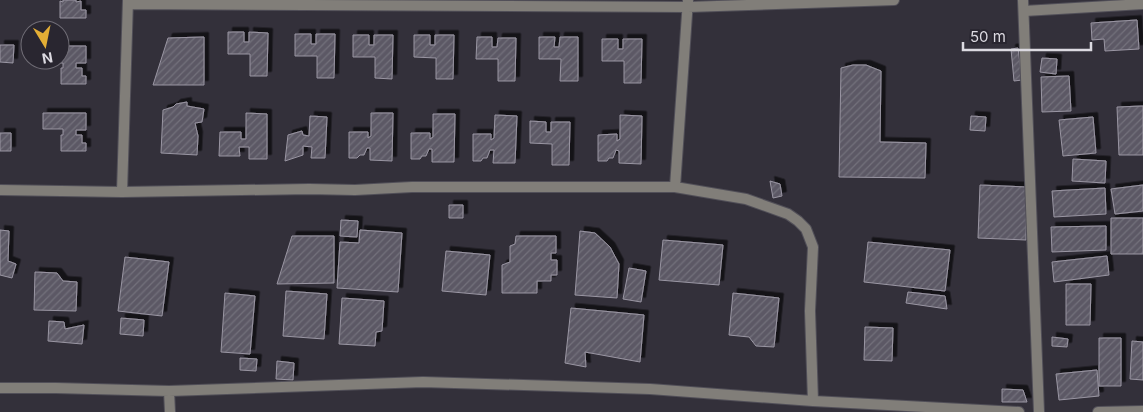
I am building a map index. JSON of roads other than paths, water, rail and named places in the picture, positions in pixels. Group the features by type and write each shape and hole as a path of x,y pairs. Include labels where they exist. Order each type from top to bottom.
{"street":[{"path":"122,192 128,2 688,4 894,0"},
{"path":"675,187 688,4"},
{"path":"1039,412 1024,5 1143,4"},
{"path":"0,190 122,192 355,190 412,187 675,187 746,199 788,214 798,221 806,230 813,247 810,311 813,401"},
{"path":"0,388 169,391 423,382 650,389 813,401 1019,412"},
{"path":"169,391 170,412"},
{"path":"1098,412 1143,411"}]}
